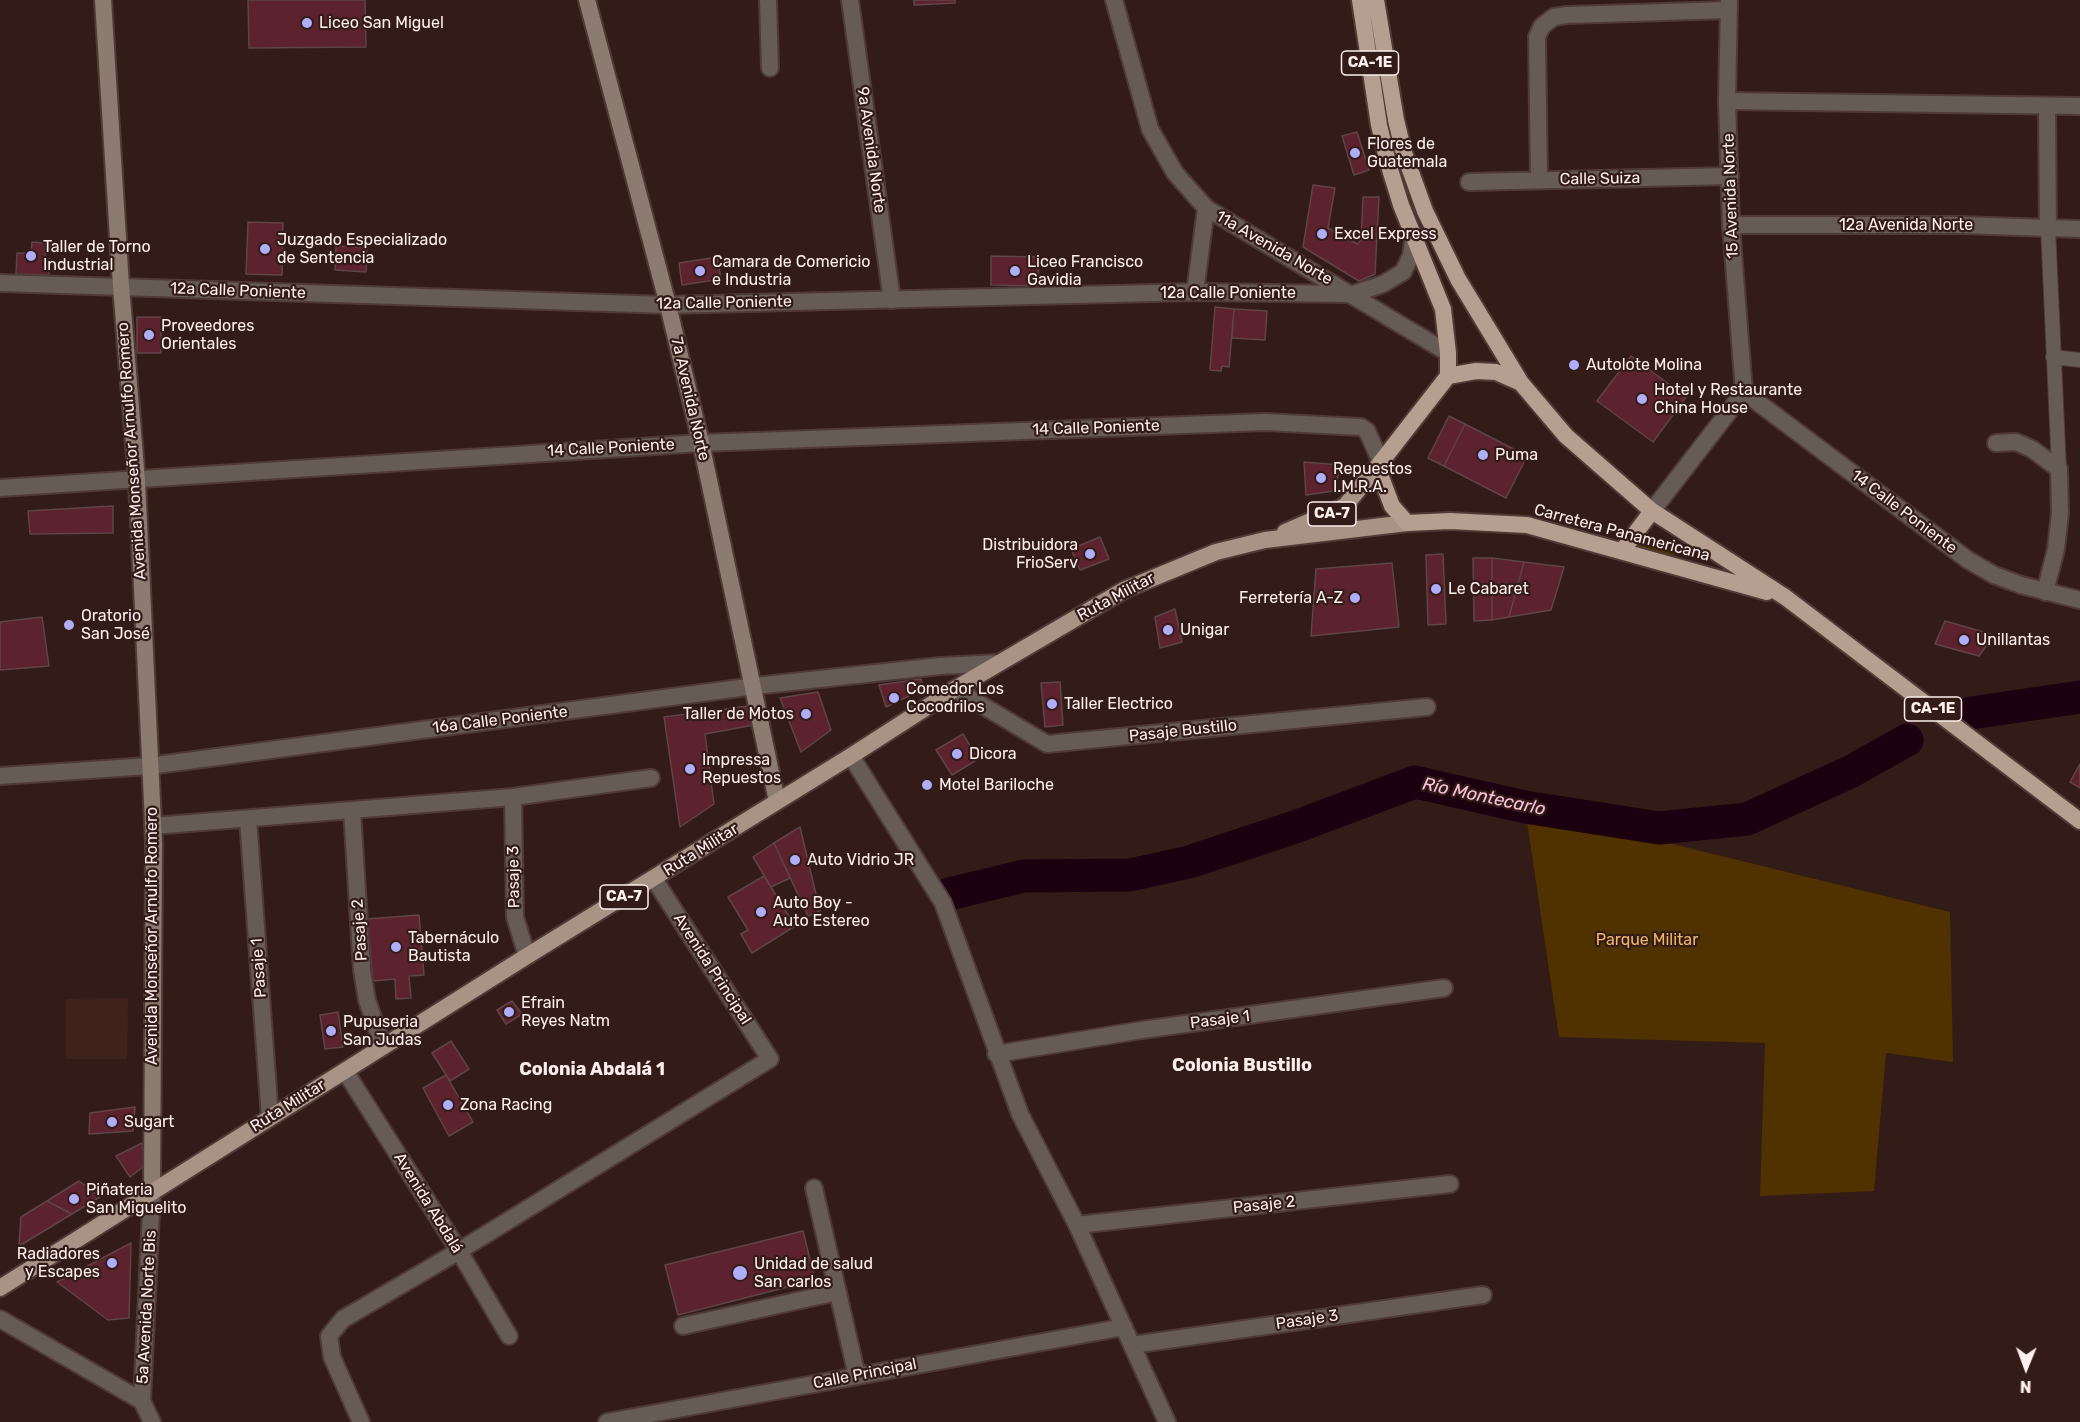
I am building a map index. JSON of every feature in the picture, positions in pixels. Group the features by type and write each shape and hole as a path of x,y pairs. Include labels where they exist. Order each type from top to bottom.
{"highway":[{"name":"CA-1E","path":"1360,0 1383,144 1401,205 1443,309 1448,376"},
{"name":"CA-1E","path":"1376,0 1396,120 1416,186 1453,269 1521,383"},
{"path":"1407,524 1392,506 1386,494 1381,462 1448,376 1476,371 1496,372 1521,383"},
{"name":"Carretera Panamericana","path":"1521,383 1566,436 1652,511 1785,597 2080,821"},
{"path":"1622,551 1652,511"},
{"name":"Carretera Panamericana","path":"1407,524 1450,522 1527,525 1785,597"}],"main road":[{"name":"Avenida Monseñor Arnulfo Romero","path":"103,0 121,286 137,481 153,826 152,1190"},
{"name":"7a Avenida Norte","path":"587,0 668,305 701,443 755,686 777,801"},
{"name":"Ruta Militar","path":"1265,540 1345,506 1381,462"},
{"name":"Ruta Militar","path":"0,1288 152,1190 852,756 955,689 1152,577 1216,552 1265,540 1407,524"}],"street":[{"path":"768,0 770,68"},
{"name":"9a Avenida Norte","path":"850,0 892,300"},
{"name":"11a Avenida Norte","path":"1114,0 1150,129 1175,173 1206,208 1448,353"},
{"path":"1539,180 1537,37 1542,26 1554,17 1567,15 1729,5"},
{"name":"15 Avenida Norte","path":"1729,5 1727,101 1731,225 1744,392"},
{"path":"1727,101 2080,106"},
{"path":"2045,592 2056,549 2060,513 2048,228 2047,106"},
{"name":"Calle Suiza","path":"1469,182 1730,176"},
{"path":"1195,292 1206,208"},
{"name":"12a Avenida Norte","path":"1731,225 1960,225 2080,229"},
{"name":"12a Calle Poniente","path":"0,283 668,305 1195,292 1353,294 1383,284 1402,272 1412,256 1414,234"},
{"path":"2053,357 2080,360"},
{"path":"1652,511 1744,392"},
{"name":"14 Calle Poniente","path":"1744,392 1968,560 1994,574 2045,592 2080,600"},
{"name":"14 Calle Poniente","path":"0,488 137,481 476,455 701,443 1265,422 1343,424 1361,427 1367,431 1381,462"},
{"path":"1996,443 2016,442 2032,448 2059,469"},
{"name":"16a Calle Poniente","path":"0,776 149,765 755,686 940,666 999,663"},
{"name":"Pasaje Bustillo","path":"955,689 1047,744 1426,706"},
{"path":"852,756 943,903 996,1054 1020,1114 1077,1225 1167,1422"},
{"path":"153,826 513,797 651,778"},
{"name":"Pasaje 3","path":"513,797 515,917 527,956"},
{"name":"Pasaje 2","path":"352,810 362,970 368,1000 383,1047"},
{"name":"Pasaje 1","path":"248,819 270,1118"},
{"name":"Avenida Principal","path":"459,1251 770,1059 654,879"},
{"name":"Pasaje 1","path":"996,1054 1142,1030 1444,988"},
{"name":"Avenida Abdalá","path":"345,1071 459,1251 508,1336"},
{"name":"Pasaje 2","path":"1077,1225 1450,1184"},
{"path":"814,1188 857,1376"},
{"name":"5a Avenida Norte Bis","path":"152,1190 142,1401 152,1422"},
{"path":"361,1422 332,1357 329,1336 343,1319 459,1251"},
{"path":"683,1326 837,1292"},
{"name":"Pasaje 3","path":"1132,1345 1483,1295"},
{"path":"0,1319 142,1401"},
{"name":"Calle Principal","path":"607,1422 1124,1327"}],"shaded area":[{"path":"128,998 127,1059 66,1059 66,999"}],"green space":[{"path":"1648,534 1696,571 1633,549"},
{"name":"Parque Militar","path":"1525,808 1950,912 1953,1062 1886,1053 1874,1191 1760,1196 1765,1043 1559,1037"}],"building":[{"name":"Liceo San Miguel","path":"248,0 365,0 366,47 249,48"},
{"path":"914,0 955,0 955,3 914,5"},
{"name":"Flores de Guatemala","path":"1357,132 1369,170 1354,175 1342,136"},
{"name":"Excel Express","path":"1313,185 1335,188 1328,228 1357,244 1361,240 1363,197 1379,197 1375,274 1359,281 1303,247"},
{"name":"Juzgado Especializado de Sentencia","path":"248,222 283,223 282,275 246,274"},
{"name":"Taller de Torno Industrial","path":"32,242 45,243 45,259 50,259 49,275 16,274 17,253 31,253"},
{"path":"336,246 367,247 366,272 335,270"},
{"name":"Liceo Francisco Gavidia","path":"991,256 1039,257 1038,286 991,285"},
{"name":"Camara de Comericio e Industria","path":"717,257 721,279 682,285 679,263"},
{"path":"1215,307 1234,309 1229,367 1222,366 1221,371 1210,370"},
{"path":"1234,309 1267,311 1265,340 1232,338"},
{"name":"Proveedores Orientales","path":"137,317 161,317 161,353 137,353"},
{"name":"Hotel y Restaurante China House","path":"1631,356 1686,397 1653,442 1597,401"},
{"path":"1449,416 1465,424 1444,466 1428,458"},
{"path":"1465,424 1527,456 1506,498 1444,466"},
{"name":"Repuestos I.M.R.A.","path":"1304,462 1341,465 1334,491 1306,495"},
{"path":"113,506 113,533 30,534 28,511"},
{"name":"Distribuidora FrioServ","path":"1100,537 1109,559 1080,570 1071,549"},
{"name":"Le Cabaret","path":"1443,554 1446,624 1428,625 1426,555"},
{"path":"1473,558 1492,558 1492,620 1474,621"},
{"path":"1492,558 1524,562 1509,617 1492,620"},
{"path":"1524,562 1564,567 1551,610 1509,617"},
{"name":"Ferretería A-Z","path":"1392,563 1399,627 1311,636 1316,569"},
{"name":"Unigar","path":"1175,609 1182,642 1160,648 1155,617"},
{"path":"42,617 49,666 0,670 0,622"},
{"name":"Unillantas","path":"1945,621 1994,635 1979,656 1935,644"},
{"name":"Comedor Los Cocodrilos","path":"921,679 923,689 886,707 879,685"},
{"name":"Taller Electrico","path":"1060,682 1063,725 1045,727 1041,683"},
{"name":"Taller de Motos","path":"818,692 831,730 801,752 780,698"},
{"name":"Impressa Repuestos","path":"748,706 754,725 705,734 714,804 680,827 664,717"},
{"name":"Dicora","path":"963,734 978,759 952,775 936,750"},
{"path":"2080,764 2080,788 2070,782"},
{"name":"Auto Vidrio JR","path":"800,827 820,911 808,916 774,843"},
{"path":"774,843 790,878 771,887 753,857"},
{"name":"Auto Boy - Auto Estereo","path":"764,876 795,926 752,953 741,934 748,930 728,897"},
{"name":"Tabernáculo Bautista","path":"419,915 424,975 409,976 411,998 396,999 395,979 373,981 367,919"},
{"name":"Efrain Reyes Natm","path":"512,1001 522,1014 506,1024 497,1010"},
{"name":"Pupuseria San Judas","path":"338,1012 343,1047 325,1049 320,1015"},
{"path":"451,1041 469,1069 450,1081 432,1053"},
{"name":"Zona Racing","path":"446,1075 473,1122 449,1136 423,1088"},
{"name":"Sugart","path":"135,1107 133,1131 89,1134 90,1113"},
{"path":"142,1143 144,1166 130,1177 116,1156"},
{"name":"Piñateria San Miguelito","path":"79,1181 100,1197 72,1214 47,1201"},
{"path":"47,1201 72,1214 19,1246 21,1217"},
{"name":"Unidad de salud San carlos","path":"803,1231 815,1280 678,1315 665,1265"},
{"name":"Radiadores y Escapes","path":"131,1243 129,1318 108,1320 57,1282"}],"waterway":[{"name":"Río Montecarlo","path":"1971,713 2080,697"},
{"name":"Río Montecarlo","path":"949,894 1024,876 1130,875 1189,862 1295,827 1415,782 1525,807 1659,828 1747,819 1852,771 1907,740"}],"place":[{"name":"Liceo San Miguel","path":"307,23"},
{"name":"Flores de Guatemala","path":"1355,153"},
{"name":"Excel Express","path":"1322,234"},
{"name":"Juzgado Especializado de Sentencia","path":"265,249"},
{"name":"Taller de Torno Industrial","path":"31,256"},
{"name":"Camara de Comericio e Industria","path":"700,271"},
{"name":"Liceo Francisco Gavidia","path":"1015,271"},
{"name":"Proveedores Orientales","path":"149,335"},
{"name":"Autolote Molina","path":"1574,365"},
{"name":"Hotel y Restaurante China House","path":"1642,399"},
{"name":"Puma","path":"1483,455"},
{"name":"Repuestos I.M.R.A.","path":"1321,478"},
{"name":"Distribuidora FrioServ","path":"1090,554"},
{"name":"Le Cabaret","path":"1436,589"},
{"name":"Ferretería A-Z","path":"1355,598"},
{"name":"Oratorio San José","path":"69,625"},
{"name":"Unigar","path":"1168,630"},
{"name":"Unillantas","path":"1964,640"},
{"name":"Comedor Los Cocodrilos","path":"894,698"},
{"name":"Taller Electrico","path":"1052,704"},
{"name":"Taller de Motos","path":"806,714"},
{"name":"Dicora","path":"957,754"},
{"name":"Impressa Repuestos","path":"690,769"},
{"name":"Motel Bariloche","path":"927,785"},
{"name":"Auto Vidrio JR","path":"795,860"},
{"name":"Auto Boy - Auto Estereo","path":"761,912"},
{"name":"Tabernáculo Bautista","path":"396,947"},
{"name":"Efrain Reyes Natm","path":"509,1012"},
{"name":"Pupuseria San Judas","path":"331,1031"},
{"name":"Zona Racing","path":"448,1105"},
{"name":"Sugart","path":"112,1122"},
{"name":"Piñateria San Miguelito","path":"74,1199"},
{"name":"Radiadores y Escapes","path":"112,1263"},
{"name":"Unidad de salud San carlos","path":"740,1273"}],"district":[{"name":"Colonia Bustillo","path":"1242,1066"},
{"name":"Colonia Abdalá 1","path":"592,1070"}]}
